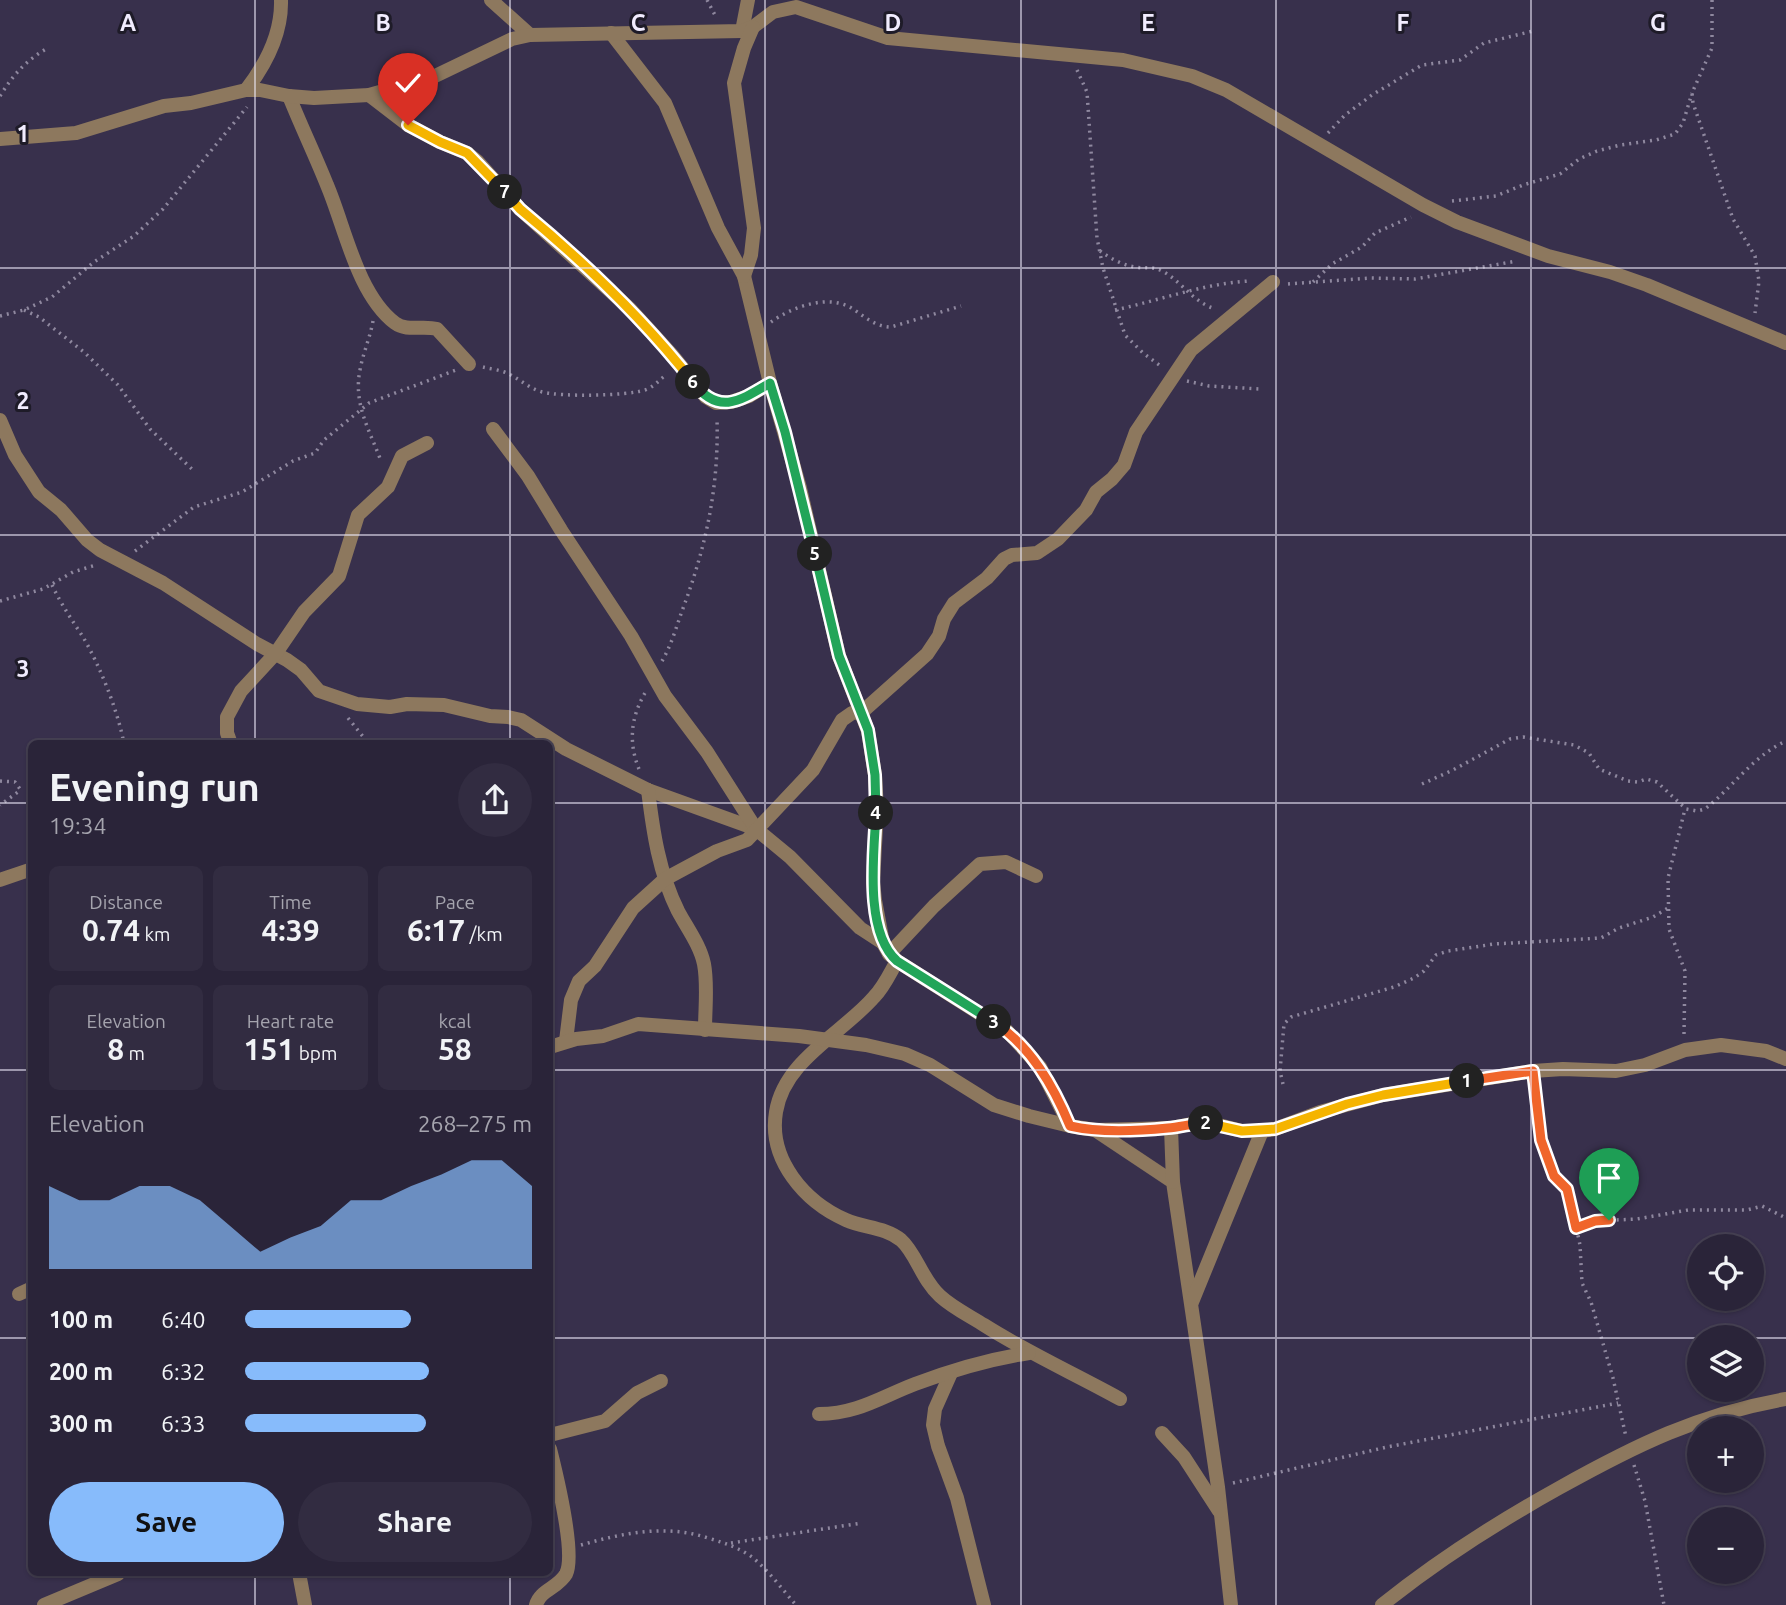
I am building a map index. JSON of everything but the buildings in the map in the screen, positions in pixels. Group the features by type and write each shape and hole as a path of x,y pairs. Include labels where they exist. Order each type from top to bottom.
{"street":[{"path":"253,90 276,36 281,0"},
{"path":"491,0 530,35"},
{"path":"744,276 751,255 754,228 734,83 748,29 748,0"},
{"path":"0,139 76,133 164,106 253,90 314,98 369,95 433,77 512,39 530,35 748,29 773,12 796,7 888,38 1123,61 1192,76 1226,90 1423,205 1457,222 1548,256 1647,285 1786,343"},
{"path":"611,33 665,103 718,228 744,276 770,383 800,488 839,656 862,712 875,775 877,808 873,882 890,953"},
{"path":"369,95 408,125 467,153 477,161 520,209 630,309 699,390 716,403 732,402 749,396 770,383"},
{"path":"289,96 331,195 345,238 375,301 396,324 406,328 437,329 469,364"},
{"path":"566,1041 570,1000 579,981 595,966 633,908 665,879 717,851 747,840 813,770 842,720 852,713 862,712 927,654 939,636 944,619 954,603 987,578 1004,559 1012,555 1037,553 1058,539 1086,510 1096,492 1124,465 1136,432 1199,341 1273,282"},
{"path":"0,421 15,455 39,492 61,510 87,540 100,551 181,594 257,644 276,653 301,670 319,691 357,704 390,707 407,704 444,705 482,715 521,720 552,740"},
{"path":"493,429 528,476 612,606 654,678 707,752 756,829 790,857 860,928 890,953 1007,1031 1040,1067 1070,1126"},
{"path":"230,740 227,725 230,710 249,681 276,653 304,612 339,576 358,515 390,482 402,456 426,443"},
{"path":"553,741 648,790 756,829"},
{"path":"648,790 652,824 665,879 699,948 704,965 705,1030"},
{"path":"1036,876 1006,862 979,864 934,905 890,953 876,996 826,1040 796,1071 782,1092 776,1112 779,1152 787,1170 805,1192 827,1211 849,1222 883,1231 899,1239 925,1280 941,1297 1029,1353 1070,1371 1120,1399"},
{"path":"0,880 28,871"},
{"path":"553,1046 566,1041 603,1036 638,1024 826,1040 905,1054 930,1065 994,1105 1029,1116 1095,1130 1171,1128 1211,1123 1242,1131 1262,1131 1383,1095 1533,1071 1616,1071 1645,1065 1685,1050 1729,1045 1766,1051 1786,1059"},
{"path":"1171,1128 1174,1182 1232,1592 1231,1605"},
{"path":"1095,1130 1174,1182"},
{"path":"1192,1303 1262,1131"},
{"path":"819,1414 839,1414 857,1409 916,1384 976,1364 1029,1353"},
{"path":"951,1373 934,1409 933,1425 957,1499 984,1605"},
{"path":"553,1434 605,1421 637,1393 661,1381"},
{"path":"1382,1605 1418,1575 1492,1525 1629,1449 1724,1412 1786,1399"},
{"path":"1162,1433 1184,1457 1219,1512"},
{"path":"536,1605 542,1594 554,1588 564,1578 570,1566 553,1465"},
{"path":"44,1605 113,1576"},
{"path":"300,1576 305,1605"}],"path":[{"path":"1313,282 1332,264 1362,247 1375,233 1412,216 1423,205 1496,196 1560,174 1579,159 1597,151 1675,134 1683,123 1692,93 1712,48 1712,0"},
{"path":"1321,144 1331,128 1345,115 1422,65 1460,60 1484,43 1533,31"},
{"path":"0,96 13,74 34,55 48,48"},
{"path":"1066,54 1087,92 1100,251 1115,310 1125,335 1132,344 1181,379 1209,386 1260,389"},
{"path":"0,316 23,310 52,297 94,262 134,236 163,209 253,90"},
{"path":"1692,93 1693,103 1733,219 1755,256 1759,281 1754,330"},
{"path":"1100,251 1115,261 1162,271 1197,301 1235,313"},
{"path":"1115,310 1186,290 1238,282 1415,279 1548,256"},
{"path":"375,301 359,386 361,408 368,431 390,482"},
{"path":"757,332 790,309 801,306 840,303 881,327 891,327 961,306"},
{"path":"23,310 39,317 83,352 118,385 150,429 195,472"},
{"path":"0,601 52,585 74,572 119,560 194,507 242,492 293,461 315,453 324,440 361,408 385,395 469,364 507,373 529,387 544,392 582,394 644,390 681,367"},
{"path":"648,790 636,761 631,738 637,707 666,654 698,571 707,535 716,470 716,403"},
{"path":"52,585 62,607 83,638 114,704 123,740"},
{"path":"332,697 366,740"},
{"path":"1422,784 1510,739 1523,737 1574,745 1589,753 1599,769 1628,781 1646,779 1657,782 1686,809 1697,811 1704,809 1755,761 1786,741"},
{"path":"0,781 15,782 20,789 0,805"},
{"path":"1685,1050 1685,971 1669,929 1668,878 1686,809"},
{"path":"1283,1083 1280,1071 1284,1024 1291,1017 1394,987 1424,971 1436,955 1448,951 1494,944 1601,939 1619,928 1653,917 1668,908"},
{"path":"1533,1071 1541,1140 1554,1176 1567,1189 1576,1228 1583,1283 1614,1378 1629,1449 1645,1501 1664,1605"},
{"path":"1576,1228 1595,1221 1637,1219 1688,1210 1747,1210 1762,1206 1786,1218"},
{"path":"1217,1487 1387,1447 1618,1403"},
{"path":"729,1543 862,1523"},
{"path":"569,1549 604,1539 657,1530 696,1533 729,1543 760,1565 796,1605"}],"route":[{"path":"408,125 467,153 477,161 520,209 630,309 706,397 716,403 732,402 749,396 770,383 800,488 839,656 868,730 877,808 873,882 883,943 897,961 1007,1031 1040,1067 1070,1126 1095,1130 1171,1128 1211,1123 1242,1131 1262,1131 1383,1095 1533,1071 1545,1156 1554,1176 1567,1189 1576,1228 1595,1221 1609,1220"}]}
